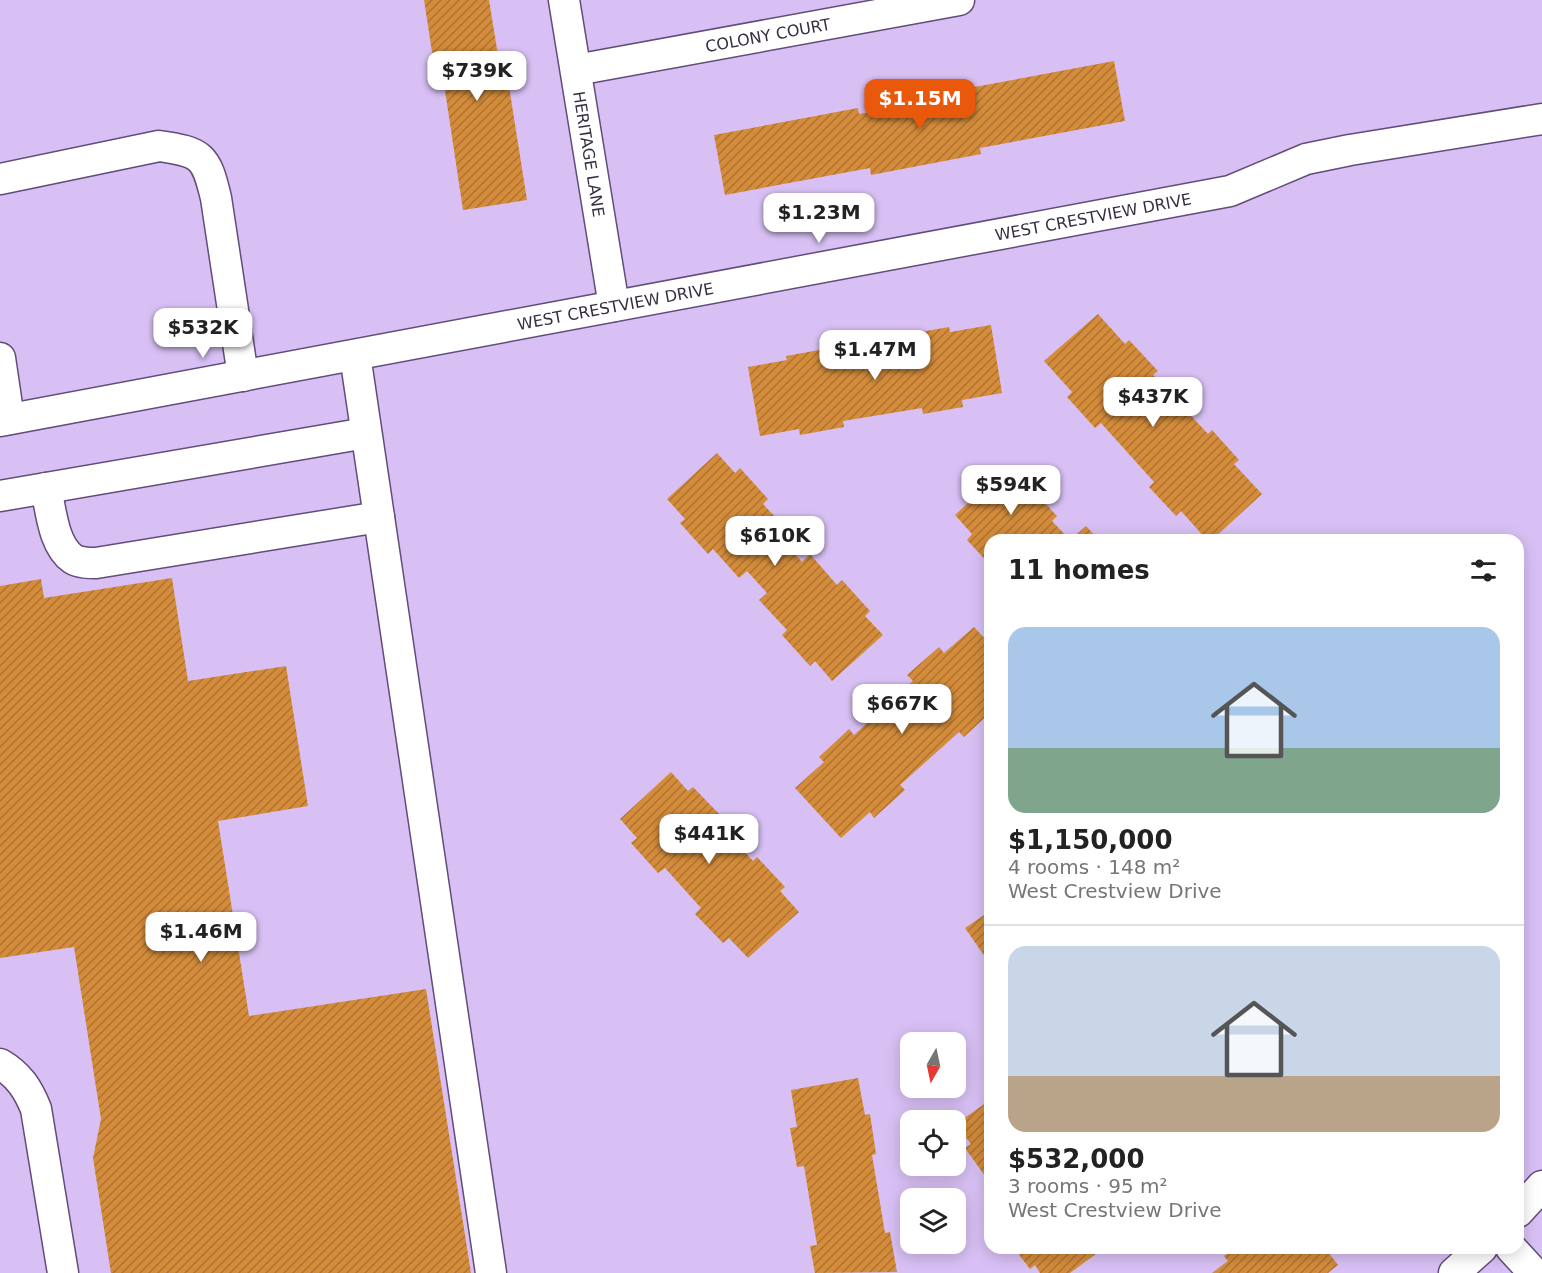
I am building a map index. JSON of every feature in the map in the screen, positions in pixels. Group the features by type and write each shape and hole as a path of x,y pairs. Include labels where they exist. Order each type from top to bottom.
{"street":[{"name":"HERITAGE LANE","path":"564,0 614,306"},
{"name":"COLONY COURT","path":"576,70 959,0"},
{"name":"WEST CRESTVIEW DRIVE","path":"4,420 1230,191 1306,159 1542,118"},
{"path":"0,179 159,146 186,150 201,158 210,172 216,198 243,376"},
{"path":"355,355 491,1273"},
{"path":"0,358 4,420"},
{"path":"0,496 366,433"},
{"path":"46,488 56,533 65,550 73,559 81,562 108,561 379,517"},
{"path":"0,1064 21,1080 36,1109 63,1273"},
{"path":"1524,1206 1542,1186"},
{"path":"1454,1273 1475,1254"},
{"path":"1517,1254 1534,1273"}],"building":[{"path":"424,0 489,0 498,55 504,55 527,200 463,210 441,64 434,65"},
{"path":"1114,61 1125,121 980,148 981,154 871,175 870,168 725,195 714,135 858,108 859,114 970,94 969,88"},
{"path":"1098,314 1125,344 1129,340 1158,371 1153,375 1208,434 1212,430 1239,460 1234,464 1262,494 1219,534 1202,534 1181,511 1176,516 1149,487 1154,482 1101,423 1095,428 1067,397 1072,392 1044,361"},
{"path":"991,325 1002,393 962,400 963,407 923,414 922,408 843,421 844,427 800,435 799,429 760,436 748,367 787,360 786,356 830,348 831,353 910,339 909,334 949,327 950,332"},
{"path":"717,453 735,473 740,468 768,499 763,504 790,533 782,540 802,562 810,554 837,585 842,580 870,611 865,616 883,635 832,681 815,661 810,666 782,635 787,630 759,600 767,593 747,571 739,578 713,549 708,554 680,523 685,519 667,499"},
{"path":"1005,469 1023,488 1027,484 1057,516 1052,521 1064,534 984,534 984,558 967,540 972,534 955,515"},
{"path":"1086,526 1093,534 1077,534"},
{"path":"172,578 188,681 286,666 308,806 218,821 249,1016 426,989 471,1273 111,1273 93,1158 101,1119 74,947 0,958 0,586 41,579 44,598"},
{"path":"974,627 984,638 984,719 964,737 959,732 900,785 905,790 874,818 870,812 841,838 795,788 824,762 819,757 849,729 854,735 913,681 907,675 939,647 944,653"},
{"path":"671,772 688,791 693,787 722,817 717,822 753,861 757,857 785,887 780,891 799,912 748,958 729,938 723,943 695,914 701,908 665,868 658,873 631,843 637,838 620,819"},
{"path":"984,915 984,955 965,928"},
{"path":"858,1078 865,1115 870,1114 876,1154 872,1155 885,1233 890,1232 897,1272 815,1273 810,1246 817,1245 804,1166 797,1167 790,1128 797,1127 791,1090"},
{"path":"984,1104 984,1175 966,1149 971,1144 966,1137 966,1117"},
{"path":"1019,1254 1096,1254 1070,1273 1040,1273 1035,1265 1030,1269"},
{"path":"1226,1254 1330,1254 1338,1265 1328,1273 1212,1273 1228,1261 1224,1256"}]}
